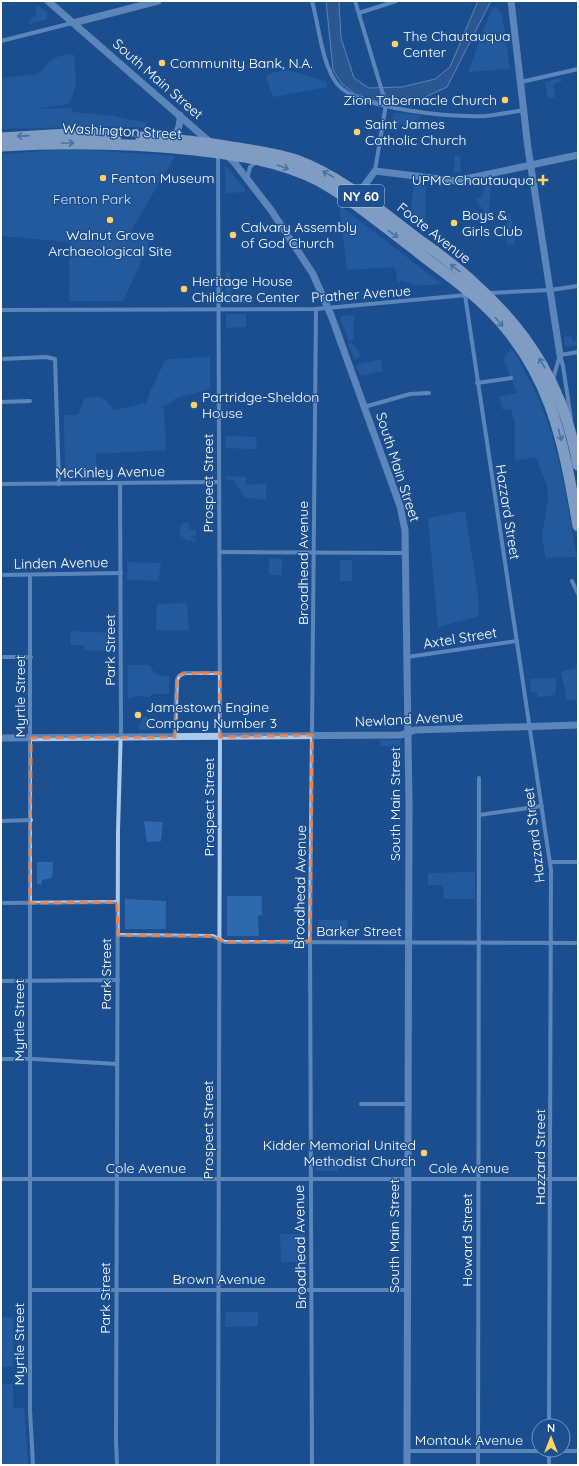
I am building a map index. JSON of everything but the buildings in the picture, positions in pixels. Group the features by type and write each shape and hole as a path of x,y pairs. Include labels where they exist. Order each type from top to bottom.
{"highway":[{"name":"Washington Street","path":"1,138 68,134 168,139 217,148"},
{"name":"Washington Street","path":"1,146 52,143 117,143 217,148"},
{"name":"Foote Avenue","path":"217,148 276,164 355,198 474,283 498,307 529,343 552,382 571,430 578,465"},
{"name":"Foote Avenue","path":"217,148 260,151 294,159 329,175 494,317 511,336 538,377 547,396 557,421 566,455 578,526"}],"street":[{"name":"South Main Street","path":"48,1 234,162 307,264 328,308 402,514 405,530 406,553 408,732 407,1465"},
{"path":"1,41 158,1"},
{"path":"312,1 327,65 338,86 346,92 365,101 386,106 472,116 524,110"},
{"path":"355,1 386,106 375,171 355,198"},
{"path":"359,13 396,1"},
{"name":"Foote Avenue","path":"511,1 531,165 570,412 571,430"},
{"path":"521,82 578,69"},
{"path":"168,139 175,135 179,129 180,115"},
{"name":"Prospect Street","path":"217,148 220,552 218,1465"},
{"path":"375,171 456,181 578,155"},
{"path":"247,180 250,166 259,160"},
{"name":"Prather Avenue","path":"1,310 316,309 484,293 550,290 578,286"},
{"name":"Hazzard Street","path":"468,295 477,383 550,862 549,1418"},
{"name":"Broadhead Avenue","path":"312,1465 310,941 316,309"},
{"path":"560,355 578,352"},
{"name":"Foote Avenue","path":"547,396 560,355"},
{"path":"1,359 49,357 56,361 59,484"},
{"path":"477,383 511,378"},
{"path":"364,407 410,394 429,393"},
{"path":"1,402 30,401"},
{"name":"McKinley Avenue","path":"1,484 219,482"},
{"name":"Park Street","path":"118,1465 116,1442 116,1178 118,980 117,902 121,573 120,483"},
{"path":"220,552 406,553"},
{"name":"Linden Avenue","path":"1,575 121,573"},
{"name":"Myrtle Street","path":"30,575 30,1423 33,1465"},
{"path":"572,581 578,594"},
{"name":"Axtel Street","path":"407,657 517,641"},
{"path":"1,657 30,657"},
{"path":"175,737 177,680 179,676 184,673 220,673"},
{"name":"Newland Avenue","path":"1,738 401,735 415,730 578,725"},
{"name":"Howard Street","path":"478,1465 479,778"},
{"path":"478,814 542,806"},
{"path":"1,821 31,820"},
{"path":"550,862 578,862"},
{"path":"1,903 117,902"},
{"name":"Barker Street","path":"118,935 213,936 225,942 310,941 578,943"},
{"path":"1,981 118,980"},
{"path":"1,1059 30,1059 117,1064"},
{"path":"361,1104 408,1104"},
{"name":"Cole Avenue","path":"1,1179 578,1179"},
{"name":"Brown Avenue","path":"30,1290 407,1290"},
{"name":"Montauk Avenue","path":"407,1452 531,1451"}],"highlighted area":[{"path":"201,673 220,673 220,737 312,735 310,941 225,942 213,936 118,935 117,902 30,903 31,738 175,737 177,677 182,674"}],"green space":[{"path":"37,5 47,12 47,19 29,24 31,19 35,16"},
{"path":"494,7 497,8 502,15 510,69 468,72 488,18"},
{"path":"69,54 74,55 76,83 70,103 32,109 72,108 72,112 114,116 147,123 146,128 109,126 1,129 1,78 38,74 53,58"},
{"path":"287,70 327,82 327,87 273,97 266,77 272,73"},
{"path":"561,78 562,81 553,84 555,97 548,98 545,82"},
{"path":"395,113 420,115 420,118 414,121 414,126 392,123 393,115"},
{"name":"Fenton Park","path":"73,149 175,156 129,234 150,242 123,301 69,301 70,242 1,236 1,154"},
{"path":"455,155 460,156 461,172 454,173"},
{"path":"225,165 245,189 245,192 225,193"},
{"path":"416,183 425,184 426,186 425,220 410,218 414,185"},
{"path":"491,183 488,223 484,222 484,211 476,200 483,195 485,184"},
{"path":"339,205 442,284 416,286 402,280 398,283 395,267 347,270"},
{"path":"508,213 510,213 515,244 507,243"},
{"path":"226,272 230,272 231,296 250,296 250,303 226,304"},
{"path":"226,314 246,314 246,327 226,328"},
{"path":"354,315 353,340 349,341 340,318 342,316"},
{"path":"572,336 572,341 578,341 578,345 565,347 564,337"},
{"path":"351,343 358,349 360,356 355,360 348,344"},
{"path":"511,349 517,357 536,394 546,417 553,439 564,485 577,557 546,558 542,538 548,500 547,486 536,457 515,461 515,424 511,409 503,410 499,397 517,393 503,358"},
{"path":"210,357 210,389 176,398 167,405 161,406 164,409 166,450 96,454 96,476 65,476 64,415 78,415 84,399 94,397 105,399 113,410 147,403 150,392 165,361 170,359"},
{"path":"381,359 383,371 361,376 356,365"},
{"path":"226,436 256,437 257,449 225,448"},
{"path":"226,476 246,477 246,485 267,484 265,500 245,497 234,480 226,479"},
{"path":"465,511 478,595 479,616 438,627 428,518"},
{"path":"183,523 189,523 189,529 196,530 196,535 191,536 191,538 196,538 196,542 186,540 180,535 180,527"},
{"path":"269,558 282,559 282,575 269,575"},
{"path":"340,560 352,560 352,581 340,581"},
{"path":"127,562 161,563 158,581 127,580"},
{"path":"187,603 189,630 156,631 157,604"},
{"path":"70,631 112,633 114,651 84,650 84,645 71,645"},
{"path":"128,665 149,665 157,674 169,676 169,694 152,694 149,697 136,696 128,699"},
{"path":"578,668 578,699 567,700 561,672"},
{"path":"557,678 555,695 537,697 537,692 531,692 530,679"},
{"path":"143,717 148,717 148,719 150,719 150,730 139,730 139,725 142,723"},
{"path":"380,740 400,740 401,746 381,746"},
{"path":"144,821 163,822 161,841 147,842"},
{"path":"37,862 53,862 52,878 42,880 41,885 37,884"},
{"path":"475,872 475,899 444,899 443,885 428,885 428,873"},
{"path":"227,896 262,896 262,915 258,916 259,936 227,936"},
{"path":"125,899 166,901 166,929 125,929"},
{"path":"318,920 347,920 348,936 319,936"},
{"path":"317,1157 329,1159 331,1157 343,1157 343,1168 338,1168 338,1171 316,1171"},
{"path":"280,1234 304,1234 303,1262 281,1262"},
{"path":"225,1312 258,1312 258,1326 225,1327"},
{"path":"1,1317 13,1317 13,1367 1,1367"},
{"path":"1,1384 13,1384 13,1408 24,1408 28,1465 1,1465"}],"shaded area":[{"path":"326,1 339,1 341,38 354,78 369,88 402,87 435,79 450,67 478,1 491,1 447,87 419,100 393,103 378,102 355,94 342,84 333,70"}],"place":[{"name":"The Chautauqua Center","path":"395,44"},
{"name":"Community Bank, N.A.","path":"162,63"},
{"name":"Zion Tabernacle Church","path":"505,100"},
{"name":"Saint James Catholic Church","path":"357,132"},
{"name":"Fenton Museum","path":"103,178"},
{"name":"UPMC Chautauqua","path":"543,180"},
{"name":"Walnut Grove Archaeological Site","path":"110,220"},
{"name":"Boys & Girls Club","path":"454,223"},
{"name":"Calvary Assembly of God Church","path":"233,235"},
{"name":"Heritage House Childcare Center","path":"184,289"},
{"name":"Partridge-Sheldon House","path":"194,405"},
{"name":"Jamestown Engine Company Number 3","path":"138,715"},
{"name":"Kidder Memorial United Methodist Church","path":"424,1153"}]}
